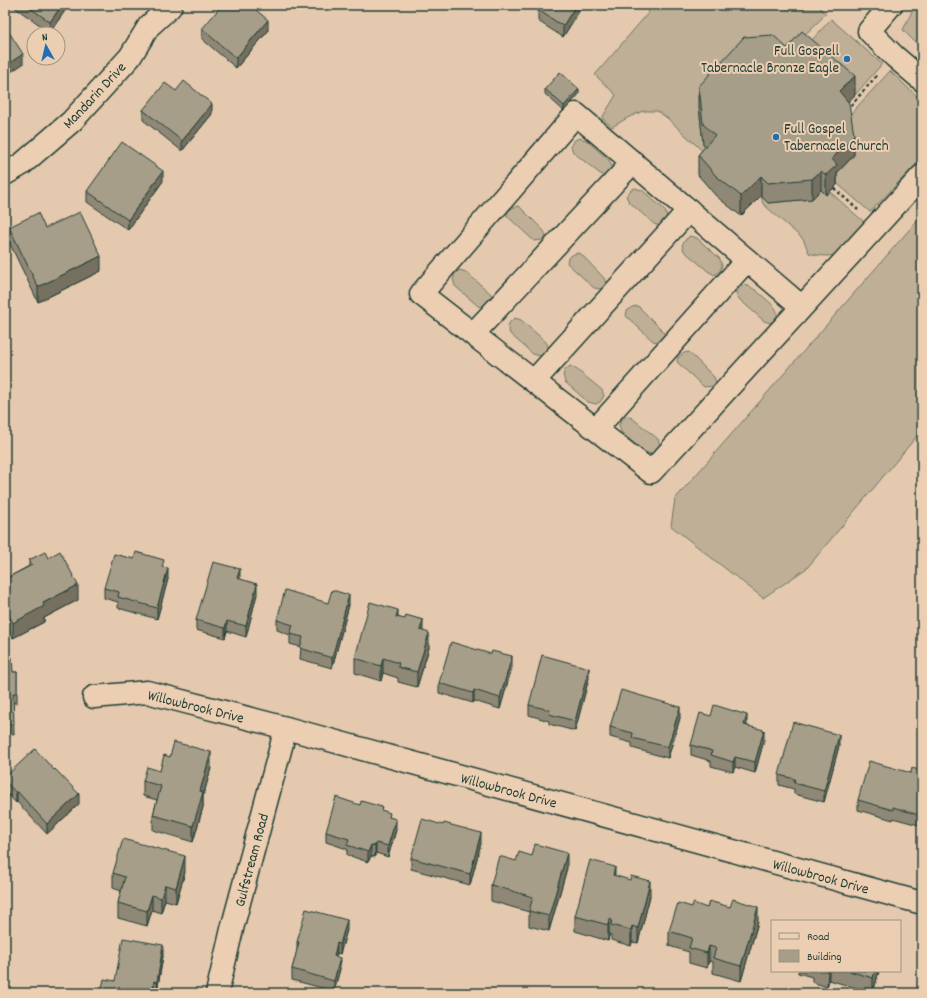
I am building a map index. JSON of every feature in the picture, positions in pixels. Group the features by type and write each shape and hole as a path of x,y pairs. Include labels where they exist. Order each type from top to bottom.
{"street":[{"name":"Mandarin Drive","path":"5,174 22,164 72,121 130,57 149,26 171,5"},
{"path":"891,5 870,31 894,56 922,80"},
{"path":"802,307 576,114 421,294 651,472 922,176"},
{"path":"473,334 632,162"},
{"path":"534,382 689,210"},
{"path":"596,429 747,260"},
{"name":"Willowbrook Drive","path":"94,697 148,692 286,728 922,904"},
{"name":"Gulfstream Road","path":"217,993 233,925 286,728"}],"path":[{"path":"843,115 894,56"},
{"path":"834,188 876,226"}],"shaded area":[{"path":"643,5 817,5 826,14 783,56 699,106 703,143 715,154 711,159 666,117 657,111 643,111 612,127 602,118 616,95 595,75 649,12"},
{"path":"915,5 922,5 922,49 903,30"},
{"path":"831,19 882,64 855,95 802,51"},
{"path":"890,71 922,101 922,158 870,212 832,179 846,119"},
{"path":"579,138 586,140 609,160 612,167 604,176 573,152 571,146 575,140"},
{"path":"635,188 642,190 665,210 667,218 660,226 654,224 629,202 626,196"},
{"path":"821,190 826,194 829,191 864,222 849,245 837,254 830,256 820,256 809,253 803,239 763,204 761,196 768,203 812,199"},
{"path":"519,206 544,231 546,236 543,240 534,241 507,216 508,211"},
{"path":"922,213 922,430 807,568 763,598 671,526 675,499 916,222"},
{"path":"690,236 697,238 720,259 722,266 720,271 715,275 709,272 684,251 682,245"},
{"path":"580,253 604,278 606,283 603,288 594,288 567,263 568,258 574,254"},
{"path":"460,270 466,272 491,294 494,300 485,308 478,306 455,286 453,279 455,273"},
{"path":"745,285 756,290 777,311 777,317 770,323 764,321 739,299 736,293 740,287"},
{"path":"638,306 663,331 665,336 662,341 653,341 626,316 627,311 632,307"},
{"path":"515,318 521,320 546,342 549,348 545,354 540,356 533,354 510,334 508,326"},
{"path":"689,352 714,377 716,382 713,386 704,387 677,362 678,357"},
{"path":"570,366 602,390 604,396 600,402 596,404 588,402 565,382 563,375 565,370"},
{"path":"627,416 632,418 658,439 660,446 652,454 644,452 621,432 619,425 621,420"}],"building":[{"path":"26,5 62,5 50,22"},
{"path":"222,5 250,5 268,20 236,58 202,29"},
{"path":"542,5 576,5 563,26 538,10"},
{"path":"5,26 23,54 5,66"},
{"path":"802,31 855,76 839,91 849,103 854,135 832,159 837,165 826,175 821,171 812,179 768,183 761,176 741,196 716,176 698,155 715,135 703,124 699,86 744,37 773,35 787,48"},
{"path":"560,72 579,89 564,106 545,89"},
{"path":"184,81 212,104 182,141 143,110 165,83 176,91"},
{"path":"122,142 163,171 128,220 87,191"},
{"path":"80,212 101,256 38,287 9,227 38,213 45,228"},
{"path":"60,551 78,585 43,603 44,606 13,623 5,608 5,579 32,565 29,560 45,552 48,558"},
{"path":"136,552 164,560 162,567 168,568 157,608 118,597 119,592 104,588 114,554 134,559"},
{"path":"213,562 240,569 237,578 257,584 246,626 227,621 225,628 196,620"},
{"path":"285,590 328,603 332,590 349,595 332,658 300,648 303,637 290,634 293,625 277,620"},
{"path":"370,602 398,610 396,617 405,619 406,615 423,620 420,630 429,633 417,672 398,667 399,663 383,658 381,666 355,658"},
{"path":"451,642 491,654 492,651 512,656 500,698 474,690 473,693 439,683"},
{"path":"542,655 589,668 575,721 549,714 550,710 529,705"},
{"path":"5,657 12,657 13,672 17,672 17,693 13,693 14,724 5,724"},
{"path":"621,690 680,707 668,747 632,738 633,733 610,727"},
{"path":"714,705 747,715 744,725 764,730 755,762 735,757 733,762 711,755 712,751 691,745 700,713 711,716"},
{"path":"793,722 839,735 824,791 794,783 795,779 779,775"},
{"path":"174,742 211,752 200,791 203,792 193,826 153,815 161,786 143,781 147,767 160,771 164,755 170,757"},
{"path":"35,749 79,794 47,824 17,791 16,793 5,781 5,777"},
{"path":"869,761 911,773 912,768 922,771 922,816 893,807 893,810 858,800"},
{"path":"336,797 360,805 361,801 382,807 381,810 390,813 389,817 396,819 388,846 376,843 375,846 371,845 368,852 347,845 349,839 326,832"},
{"path":"422,819 481,833 470,874 411,858"},
{"path":"123,839 185,856 176,888 165,885 161,898 152,895 147,911 118,903 125,877 113,873"},
{"path":"535,844 567,853 549,916 529,911 533,897 491,885 499,856 516,861 519,852 532,856"},
{"path":"590,860 615,867 613,875 630,880 631,876 650,881 638,928 632,926 631,930 611,925 612,920 609,919 608,925 575,916"},
{"path":"733,899 758,907 741,966 713,958 716,948 709,946 707,953 689,948 692,938 669,931 678,903 692,907 693,903 707,908 709,901 730,907"},
{"path":"306,909 347,920 340,944 337,943 334,956 340,958 334,981 292,969 299,942 297,942"},
{"path":"123,938 163,945 157,982 154,981 152,993 101,993 104,979 115,981"},
{"path":"852,972 875,972 873,978"},
{"path":"690,989 692,993 681,993"}],"place":[{"name":"Full Gospell Tabernacle Bronze Eagle","path":"847,59"},
{"name":"Full Gospel Tabernacle Church","path":"776,137"}]}
